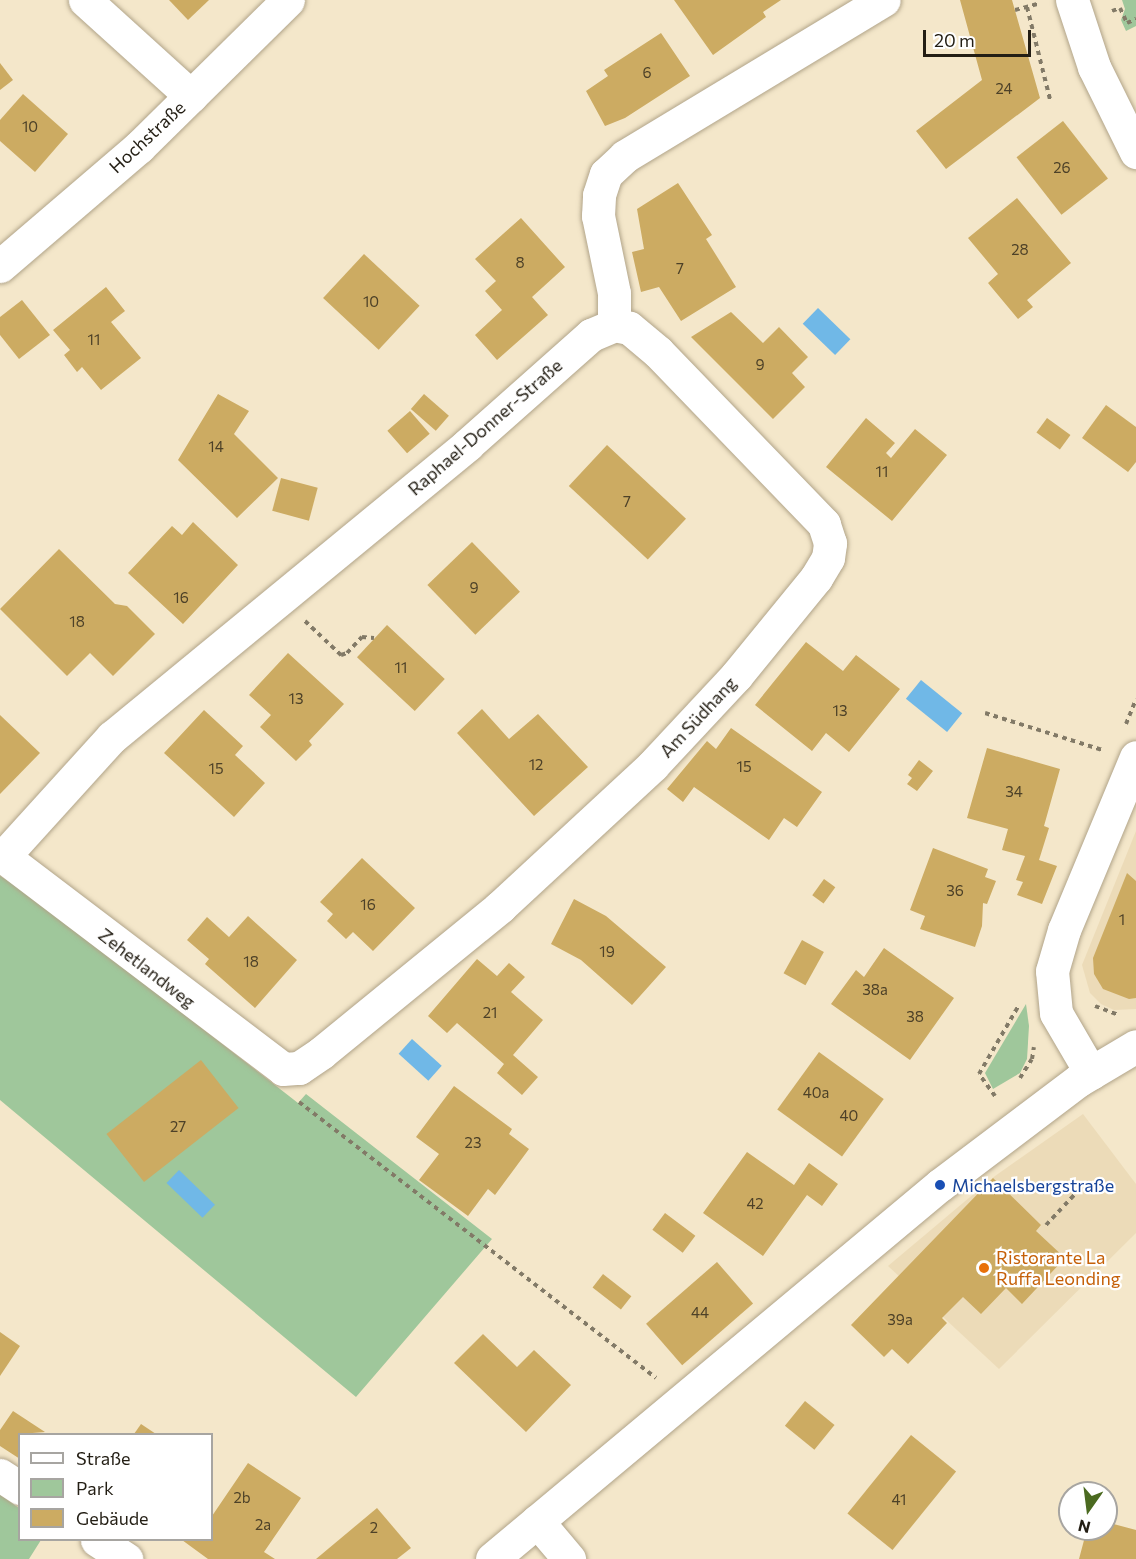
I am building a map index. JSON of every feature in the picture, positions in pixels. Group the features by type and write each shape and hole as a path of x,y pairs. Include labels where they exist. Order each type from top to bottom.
{"street":[{"path":"85,0 191,96"},
{"name":"Hochstraße","path":"0,266 140,147 288,0"},
{"path":"614,325 614,293 598,216 599,195 606,174 625,156 884,0"},
{"path":"1072,0 1094,67 1136,152"},
{"name":"Raphael-Donner-Straße","path":"1,855 112,737 467,445 591,335 614,325"},
{"name":"Am Südhang","path":"295,1069 501,906 653,765 735,676 816,578 828,558 830,543 824,524 658,352 629,328 614,325"},
{"path":"1091,1073 1056,1013 1052,971 1125,755"},
{"name":"Zehetlandweg","path":"1,855 270,1063 295,1069"},
{"path":"492,1559 554,1541 681,1404 940,1185 1091,1073 1136,1047"},
{"path":"0,1475 18,1487"},
{"path":"100,1541 126,1559"}],"path":[{"path":"1015,10 1027,7 1050,99"},
{"path":"1120,8 1127,23 1136,19"},
{"path":"281,598 341,655 347,654 362,637 374,638"},
{"path":"985,713 1125,755"},
{"path":"993,1098 979,1074 1021,1002"},
{"path":"295,1069 290,1092 306,1111 668,1387 681,1404"},
{"path":"1046,1225 1075,1194"}],"shaded area":[{"path":"1136,831 1136,1009 1114,1010 1101,1004 1090,993 1082,965"},
{"path":"1083,1114 1136,1184 1136,1233 999,1369 888,1266 995,1176"}],"green space":[{"path":"1122,0 1136,0 1136,26 1126,31 1121,20 1125,9"},
{"path":"0,876 29,894 298,1103 306,1094 492,1239 356,1397 0,1100"},
{"path":"1026,1004 1029,1026 1027,1059 1020,1073 993,1089 985,1073"},
{"path":"0,1495 18,1507 18,1541 40,1541 29,1559 0,1559"}],"water":[{"path":"818,308 850,339 835,355 803,324"},
{"path":"921,680 962,713 947,732 906,699"},
{"path":"412,1039 442,1066 428,1081 399,1054"},
{"path":"179,1170 215,1205 202,1218 166,1183"}],"building":[{"path":"169,0 209,0 188,20"},
{"path":"674,0 781,0 763,12 766,17 713,55"},
{"path":"960,0 1012,0 1040,98 946,169 916,131 982,80"},
{"path":"661,33 690,76 625,118 605,126 586,91 608,76 604,70"},
{"path":"0,63 13,80 0,90"},
{"path":"23,94 68,134 35,172 0,141 0,120"},
{"path":"1063,121 1108,179 1061,215 1017,157"},
{"path":"678,183 712,235 706,239 736,287 681,321 659,287 641,292 632,252 644,249 637,209"},
{"path":"1017,198 1071,263 1027,300 1033,307 1018,319 988,283 998,274 968,238"},
{"path":"521,218 565,267 532,297 548,315 497,360 475,335 502,310 485,291 496,281 475,259"},
{"path":"364,254 420,306 379,350 323,298"},
{"path":"106,287 125,311 111,322 141,358 101,390 82,367 77,372 64,355 70,350 53,330"},
{"path":"22,300 50,335 19,359 0,335 0,317"},
{"path":"731,312 763,343 779,327 808,357 792,373 805,387 773,419 691,337"},
{"path":"218,394 249,411 234,434 278,478 237,518 178,460"},
{"path":"424,394 449,416 436,431 411,409"},
{"path":"1106,405 1136,427 1136,462 1128,472 1082,438"},
{"path":"410,411 430,434 407,453 387,431"},
{"path":"866,418 895,443 886,453 891,458 915,429 947,455 892,521 826,467"},
{"path":"1047,418 1070,435 1060,450 1036,433"},
{"path":"607,445 686,519 648,560 569,486"},
{"path":"281,478 318,488 309,521 272,511"},
{"path":"193,522 238,565 183,624 128,573 172,526 182,535"},
{"path":"472,542 520,592 475,635 427,585"},
{"path":"59,549 115,604 127,606 155,634 113,676 90,653 67,676 0,609"},
{"path":"387,625 445,679 415,711 357,657"},
{"path":"806,642 843,671 856,655 900,689 849,752 826,733 812,751 755,705"},
{"path":"288,653 344,704 309,741 312,745 296,761 260,727 271,715 249,695"},
{"path":"482,709 509,739 538,714 588,767 534,816 457,733"},
{"path":"204,710 243,746 235,755 265,783 234,817 164,753"},
{"path":"0,715 40,753 0,794"},
{"path":"731,728 822,792 797,827 784,818 769,840 694,787 683,802 667,789 707,741 716,749"},
{"path":"987,748 1060,769 1044,826 1049,828 1039,860 1057,866 1042,904 1017,895 1023,882 1016,880 1025,856 1002,850 1008,829 967,818"},
{"path":"919,760 933,771 917,791 907,784 912,778 908,775"},
{"path":"933,848 988,869 985,877 996,881 987,904 983,903 982,926 975,947 920,929 925,916 910,910"},
{"path":"362,858 415,908 373,951 353,932 346,939 327,921 333,914 320,902"},
{"path":"1127,873 1136,881 1136,998 1129,999 1103,989 1094,974 1093,958"},
{"path":"824,879 835,887 824,903 812,895"},
{"path":"574,899 606,916 666,967 632,1005 581,960 551,944"},
{"path":"248,916 297,960 255,1008 205,964 209,959 187,940 207,917 229,937"},
{"path":"802,940 824,952 805,985 784,973"},
{"path":"884,948 954,998 910,1060 831,1004 856,970 864,977"},
{"path":"477,959 497,976 509,963 525,977 511,992 543,1020 513,1055 538,1077 522,1095 497,1073 504,1064 457,1023 447,1033 428,1016"},
{"path":"819,1052 884,1099 842,1156 777,1109"},
{"path":"201,1060 239,1108 144,1182 106,1134"},
{"path":"454,1086 512,1129 509,1134 529,1149 495,1195 488,1189 468,1216 419,1180 439,1154 416,1137"},
{"path":"747,1152 794,1185 809,1163 838,1184 822,1206 807,1195 763,1256 703,1213"},
{"path":"993,1178 1041,1225 1036,1231 1065,1258 1022,1304 1006,1288 981,1314 963,1297 942,1318 947,1323 908,1364 892,1349 884,1357 851,1325"},
{"path":"665,1213 695,1236 683,1253 652,1230"},
{"path":"717,1262 753,1304 682,1365 646,1324"},
{"path":"603,1274 631,1296 621,1310 593,1287"},
{"path":"0,1332 20,1346 0,1376"},
{"path":"483,1334 517,1367 534,1350 571,1385 526,1432 454,1363"},
{"path":"805,1401 835,1425 814,1450 785,1426"},
{"path":"13,1411 45,1432 18,1433 18,1458 0,1446 0,1430"},
{"path":"141,1424 154,1433 135,1433"},
{"path":"911,1435 956,1472 893,1550 847,1513"},
{"path":"248,1463 301,1498 264,1552 275,1559 208,1559 183,1541 213,1541 213,1515"},
{"path":"377,1508 411,1548 397,1559 316,1559"},
{"path":"1118,1525 1136,1530 1136,1559 1079,1559 1084,1541 1118,1541"}],"place":[{"name":"Michaelsbergstraße","path":"940,1185"},
{"name":"Ristorante La Ruffa Leonding","path":"984,1268"}]}
